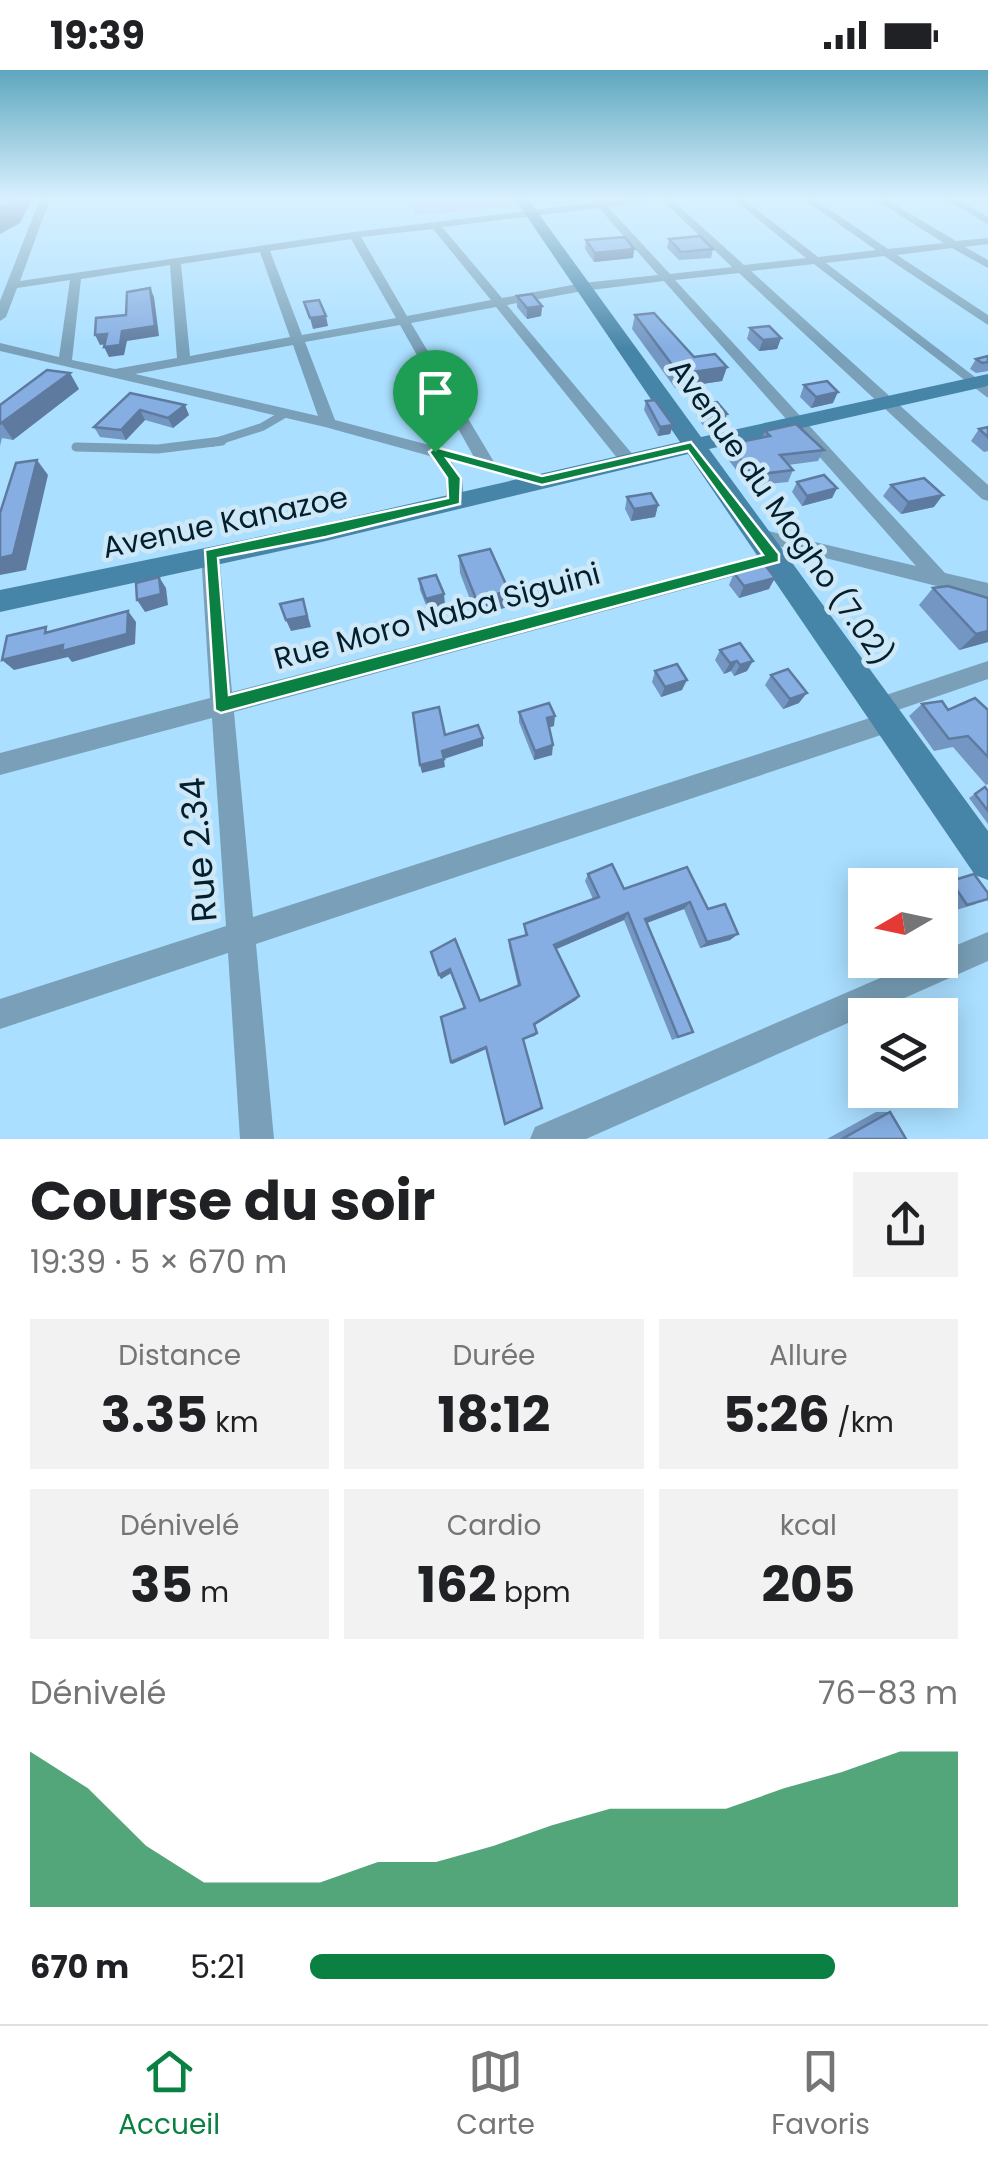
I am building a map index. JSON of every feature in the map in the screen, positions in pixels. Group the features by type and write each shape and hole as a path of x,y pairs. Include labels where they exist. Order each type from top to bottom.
{"main road":[{"name":"Avenue du Mogho (7.02)","path":"556,249 691,446 988,862"},
{"name":"Avenue Kanazoe","path":"0,601 326,532 887,403 984,386"}],"street":[{"path":"0,317 14,285 21,249"},
{"path":"14,285 259,249"},
{"path":"264,249 328,423"},
{"path":"362,249 486,465"},
{"path":"456,249 628,460"},
{"path":"641,249 940,580"},
{"path":"719,249 988,495"},
{"path":"801,249 984,386"},
{"path":"880,249 988,321"},
{"path":"113,374 583,287 921,249"},
{"path":"961,249 988,265"},
{"path":"174,263 184,359"},
{"path":"64,362 76,276"},
{"path":"0,347 328,423 542,481"},
{"path":"435,452 454,478 455,500"},
{"path":"756,534 988,592"},
{"name":"Rue 2.34","path":"210,554 257,1139"},
{"name":"Rue Moro Naba Siguini","path":"0,764 774,558"},
{"path":"0,1014 884,714 988,670"},
{"path":"546,1139 988,946"}],"lane":[{"path":"76,447 157,450 229,441 250,436 286,414"}],"building":[{"path":"592,249 634,249 595,253"},
{"path":"150,288 155,326 122,331 120,345 104,347 107,334 95,335 96,318 126,315 127,292"},
{"path":"532,294 542,306 527,308 517,296"},
{"path":"319,300 326,316 310,318 304,302"},
{"path":"654,313 694,357 715,354 727,367 679,374 635,315"},
{"path":"769,326 781,338 763,340 750,328"},
{"path":"47,370 70,373 0,424 0,405"},
{"path":"827,381 838,392 816,397 804,385"},
{"path":"130,393 185,405 168,418 140,410 121,430 94,427"},
{"path":"655,400 673,425 660,427 646,401"},
{"path":"717,402 727,414 709,417 700,405"},
{"path":"796,424 824,450 780,455 793,470 753,475 729,444 770,436 765,431"},
{"path":"37,460 13,555 0,558 0,513 16,463"},
{"path":"824,475 837,488 807,496 797,482"},
{"path":"924,478 943,495 908,502 891,485"},
{"path":"651,493 658,505 634,509 627,497"},
{"path":"490,549 509,591 476,599 459,556"},
{"path":"765,565 775,578 744,586 734,573"},
{"path":"436,575 444,594 426,599 419,579"},
{"path":"159,577 161,594 137,600 136,583"},
{"path":"948,586 988,598 988,631 976,634 933,588"},
{"path":"303,599 307,616 286,620 280,604"},
{"path":"128,611 127,634 62,651 63,645 2,660 7,636 46,627 45,633"},
{"path":"740,643 753,661 730,663 720,650"},
{"path":"677,664 687,680 665,687 655,671"},
{"path":"788,669 807,693 790,699 771,675"},
{"path":"975,698 988,710 988,757 968,736 949,739 922,704 942,701 948,710"},
{"path":"549,703 555,716 547,718 553,745 535,751 519,712"},
{"path":"439,707 445,735 478,725 483,738 442,751 444,759 420,765 413,713"},
{"path":"985,787 988,791 988,811 975,794"},
{"path":"612,864 624,889 687,867 708,909 725,904 738,934 707,942 690,902 645,919 693,1032 678,1037 628,913 554,945 579,996 534,1024 537,1033 523,1039 542,1108 505,1124 486,1047 451,1062 441,1017 465,1008 450,969 439,975 431,952 455,939 480,1001 520,985 509,940 527,935 524,924 599,897 588,874"},
{"path":"974,874 988,899 967,905 958,892 958,879"},
{"path":"890,1112 906,1139 842,1139"}],"route":[{"path":"691,446 774,558 221,705 210,554 326,532 455,500 454,478 448,464 435,452 542,481 691,446"}]}
